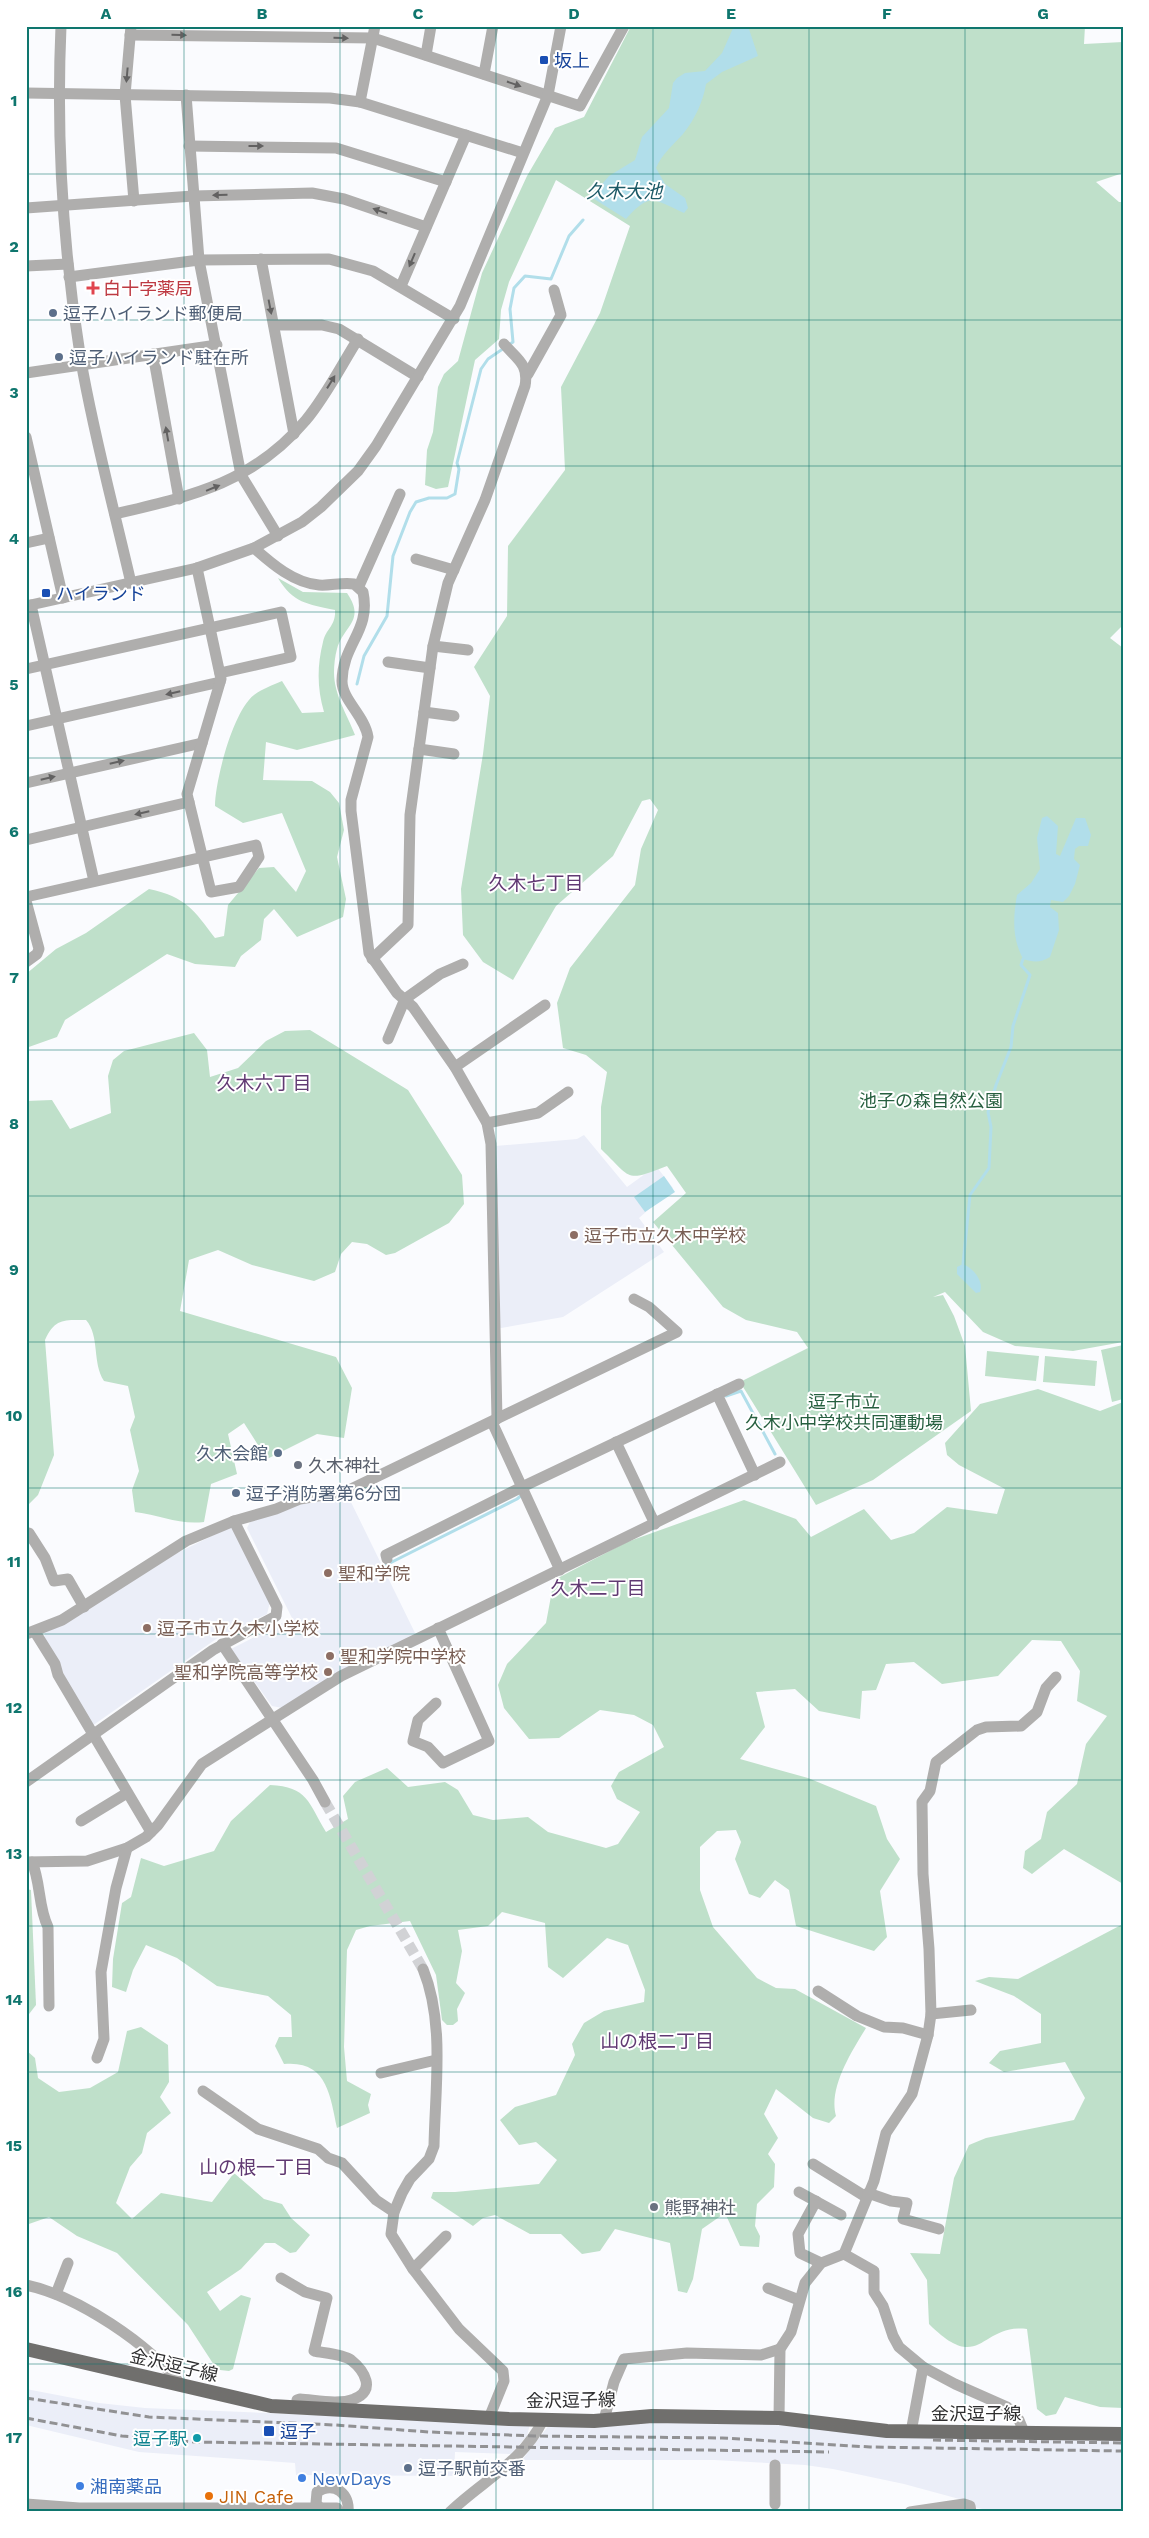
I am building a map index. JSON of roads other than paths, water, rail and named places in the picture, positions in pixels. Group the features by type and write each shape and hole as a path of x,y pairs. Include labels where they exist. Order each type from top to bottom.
{"main road":[{"name":"金沢逗子線","path":"26,2349 257,2404 543,2420 604,2420 652,2416 779,2418 911,2432 1123,2434"}],"street":[{"path":"61,26 58,94 63,207 69,277 82,364 131,583"},
{"path":"426,55 431,26"},
{"path":"484,74 493,26"},
{"path":"94,882 45,665 29,606 197,568 254,548 278,536 321,508 358,471 376,446 454,319 548,96 561,26"},
{"path":"134,200 126,94 130,30 374,32 426,55 580,106 624,26"},
{"path":"360,102 374,32"},
{"path":"26,93 297,96 360,102 523,153"},
{"path":"186,95 193,196 200,260 241,476 278,536"},
{"path":"401,286 466,135"},
{"path":"189,146 336,148 446,182"},
{"path":"26,208 63,207 193,196 326,194 426,227"},
{"path":"261,259 294,434"},
{"path":"69,277 200,260 329,259 373,270 454,319"},
{"path":"26,266 68,264"},
{"path":"372,959 408,925 410,815 433,646 448,583 485,500 526,386 528,374 561,315 554,290"},
{"path":"274,325 322,325 339,329 418,377"},
{"path":"115,514 179,499 215,488 241,476 277,450 294,434 319,401 358,339"},
{"path":"26,373 217,345"},
{"path":"506,346 528,374"},
{"path":"153,354 179,499"},
{"path":"26,437 31,485 49,538 63,598"},
{"path":"400,494 359,586 366,605 365,616 348,650 342,680 348,698 366,726 368,737 351,800 351,811 369,953 397,993 413,1007 455,1067 487,1124 491,1144 495,1420 524,1491 560,1570"},
{"path":"26,543 49,538"},
{"path":"254,548 273,564 303,582 321,585 348,583 359,586"},
{"path":"416,559 454,570"},
{"path":"26,897 94,882 202,857 256,845 259,857 238,887 211,892 202,857 188,794 220,678 197,568"},
{"path":"26,669 281,612 291,658 220,678 26,726"},
{"path":"433,646 468,650"},
{"path":"388,662 430,668"},
{"path":"424,712 454,716"},
{"path":"26,783 202,743"},
{"path":"419,749 454,754"},
{"path":"26,840 190,802"},
{"path":"26,902 39,949 37,954 26,962"},
{"path":"388,1039 404,999 440,974 462,964"},
{"path":"455,1067 545,1005"},
{"path":"487,1124 538,1113 568,1092"},
{"path":"151,1832 31,1633 62,1620 186,1541 234,1521 276,1509 300,1498 347,1491 677,1332 649,1307 634,1299"},
{"path":"387,1559 386,1556 718,1397 739,1384"},
{"path":"718,1397 755,1475"},
{"path":"617,1445 655,1524"},
{"path":"29,1862 87,1861 127,1848 151,1832 202,1764 341,1676 780,1462"},
{"path":"26,1782 222,1644 276,1616 277,1607 234,1521"},
{"path":"29,1533 45,1558 54,1581 68,1579 84,1606"},
{"path":"436,1703 418,1720 413,1741 428,1747 443,1763 489,1741 438,1628"},
{"path":"222,1644 273,1719 325,1802"},
{"path":"779,2418 780,2349 791,2332 805,2283 822,2263 844,2254 874,2181 886,2134 912,2094 928,2035 931,2014 929,1949 923,1874 922,1802 930,1791 936,1762 977,1730 986,1727 1021,1726 1037,1712 1046,1688 1056,1677"},
{"path":"81,1821 128,1793"},
{"path":"97,2058 104,2039 101,1972 116,1888 127,1848"},
{"path":"29,1862 38,1875 44,1918 48,1927 49,2006"},
{"path":"423,1968 430,1986 434,2010 436,2060 432,2153 410,2178 394,2212 392,2234 413,2269 459,2329 505,2375 489,2418"},
{"path":"818,1991 857,2016 884,2027 903,2028 928,2035"},
{"path":"931,2014 971,2010"},
{"path":"382,2073 436,2060"},
{"path":"203,2091 258,2129 318,2148 328,2158 342,2163 376,2200 394,2212"},
{"path":"813,2164 867,2195 907,2203 903,2219 939,2229"},
{"path":"799,2192 841,2215"},
{"path":"816,2201 798,2234 800,2253 822,2263"},
{"path":"413,2269 446,2236"},
{"path":"844,2254 874,2271 874,2292 883,2306 896,2342 908,2356 923,2367 955,2384 1007,2408 1019,2420 1024,2432"},
{"path":"56,2294 68,2263"},
{"path":"281,2278 305,2292 327,2298 314,2351 350,2359 367,2379 368,2385 362,2395 353,2400 300,2399 297,2400 296,2407"},
{"path":"26,2285 56,2294 90,2310 129,2338 173,2374 182,2386"},
{"path":"768,2288 799,2300"},
{"path":"604,2420 614,2382 624,2359 687,2353 761,2355 780,2349"},
{"path":"911,2432 923,2367"},
{"path":"450,2512 516,2458 534,2436 543,2420"},
{"path":"775,2465 775,2504"},
{"path":"319,2508 316,2497 322,2489 344,2492 349,2504 348,2512"},
{"path":"26,2504 79,2508 319,2508 338,2510 346,2500"},
{"path":"910,2512 964,2504 970,2506 971,2512"}],"water":[{"name":"久木大池","path":"734,26 748,26 758,56 722,72 706,84 701,104 691,122 656,168 665,184 685,198 688,208 684,213 659,202 647,201 634,210 626,219 591,197 609,176 635,160 642,137 669,108 673,83 677,78 685,73 705,71 722,53"},
{"path":"1047,816 1058,826 1056,854 1060,856 1076,818 1085,818 1091,835 1088,846 1079,846 1075,849 1074,859 1080,865 1075,884 1069,896 1063,902 1051,900 1050,907 1058,913 1059,930 1050,957 1040,961 1033,961 1023,959 1019,951 1014,928 1015,912 1017,895 1031,883 1040,869 1037,838 1042,818"},
{"path":"664,1176 675,1192 645,1212 634,1197"},
{"path":"963,1264 977,1275 981,1288 980,1292 976,1293 957,1274 957,1267"}],"waterway":[{"path":"357,684 364,656 387,616 393,556 410,512 416,502 429,498 447,498 455,494 459,469 457,463 481,369 488,359 513,342 510,309 514,288 525,276 551,279 569,236 583,220"},
{"path":"963,1264 970,1195 989,1168 991,1127 988,1112 1011,1047 1013,1026 1030,975 1021,965 1023,959"},
{"path":"726,1396 741,1391 775,1454"},
{"path":"384,1566 517,1499 523,1494"}],"tunnel":[{"path":"325,1802 423,1969"}],"railway":[{"path":"26,2398 149,2417 335,2425 429,2432 534,2436 722,2438 870,2447 1123,2451"},
{"path":"26,2418 122,2436 195,2442 829,2452"},
{"path":"933,2440 1123,2443"}],"place":[{"name":"坂上","path":"544,60"},
{"name":"白十字薬局","path":"93,288"},
{"name":"逗子ハイランド郵便局","path":"53,313"},
{"name":"逗子ハイランド駐在所","path":"59,357"},
{"name":"ハイランド","path":"46,593"},
{"name":"逗子市立久木中学校","path":"574,1235"},
{"name":"久木会館","path":"278,1453"},
{"name":"久木神社","path":"298,1465"},
{"name":"逗子消防署第6分団","path":"236,1493"},
{"name":"聖和学院","path":"328,1573"},
{"name":"逗子市立久木小学校","path":"147,1628"},
{"name":"聖和学院中学校","path":"330,1656"},
{"name":"聖和学院高等学校","path":"328,1672"},
{"name":"熊野神社","path":"654,2207"},
{"name":"逗子","path":"269,2431"},
{"name":"逗子駅","path":"197,2438"},
{"name":"逗子駅前交番","path":"408,2468"},
{"name":"NewDays","path":"302,2478"},
{"name":"湘南薬品","path":"80,2486"},
{"name":"JIN Cafe","path":"209,2496"}],"district":[{"name":"久木七丁目","path":"536,883"},
{"name":"久木六丁目","path":"264,1083"},
{"name":"久木二丁目","path":"598,1588"},
{"name":"山の根二丁目","path":"657,2041"},
{"name":"山の根一丁目","path":"256,2167"}],"park label":[{"name":"池子の森自然公園","path":"931,1100"},
{"name":"逗子市立 久木小中学校共同運動場","path":"844,1411"}]}
